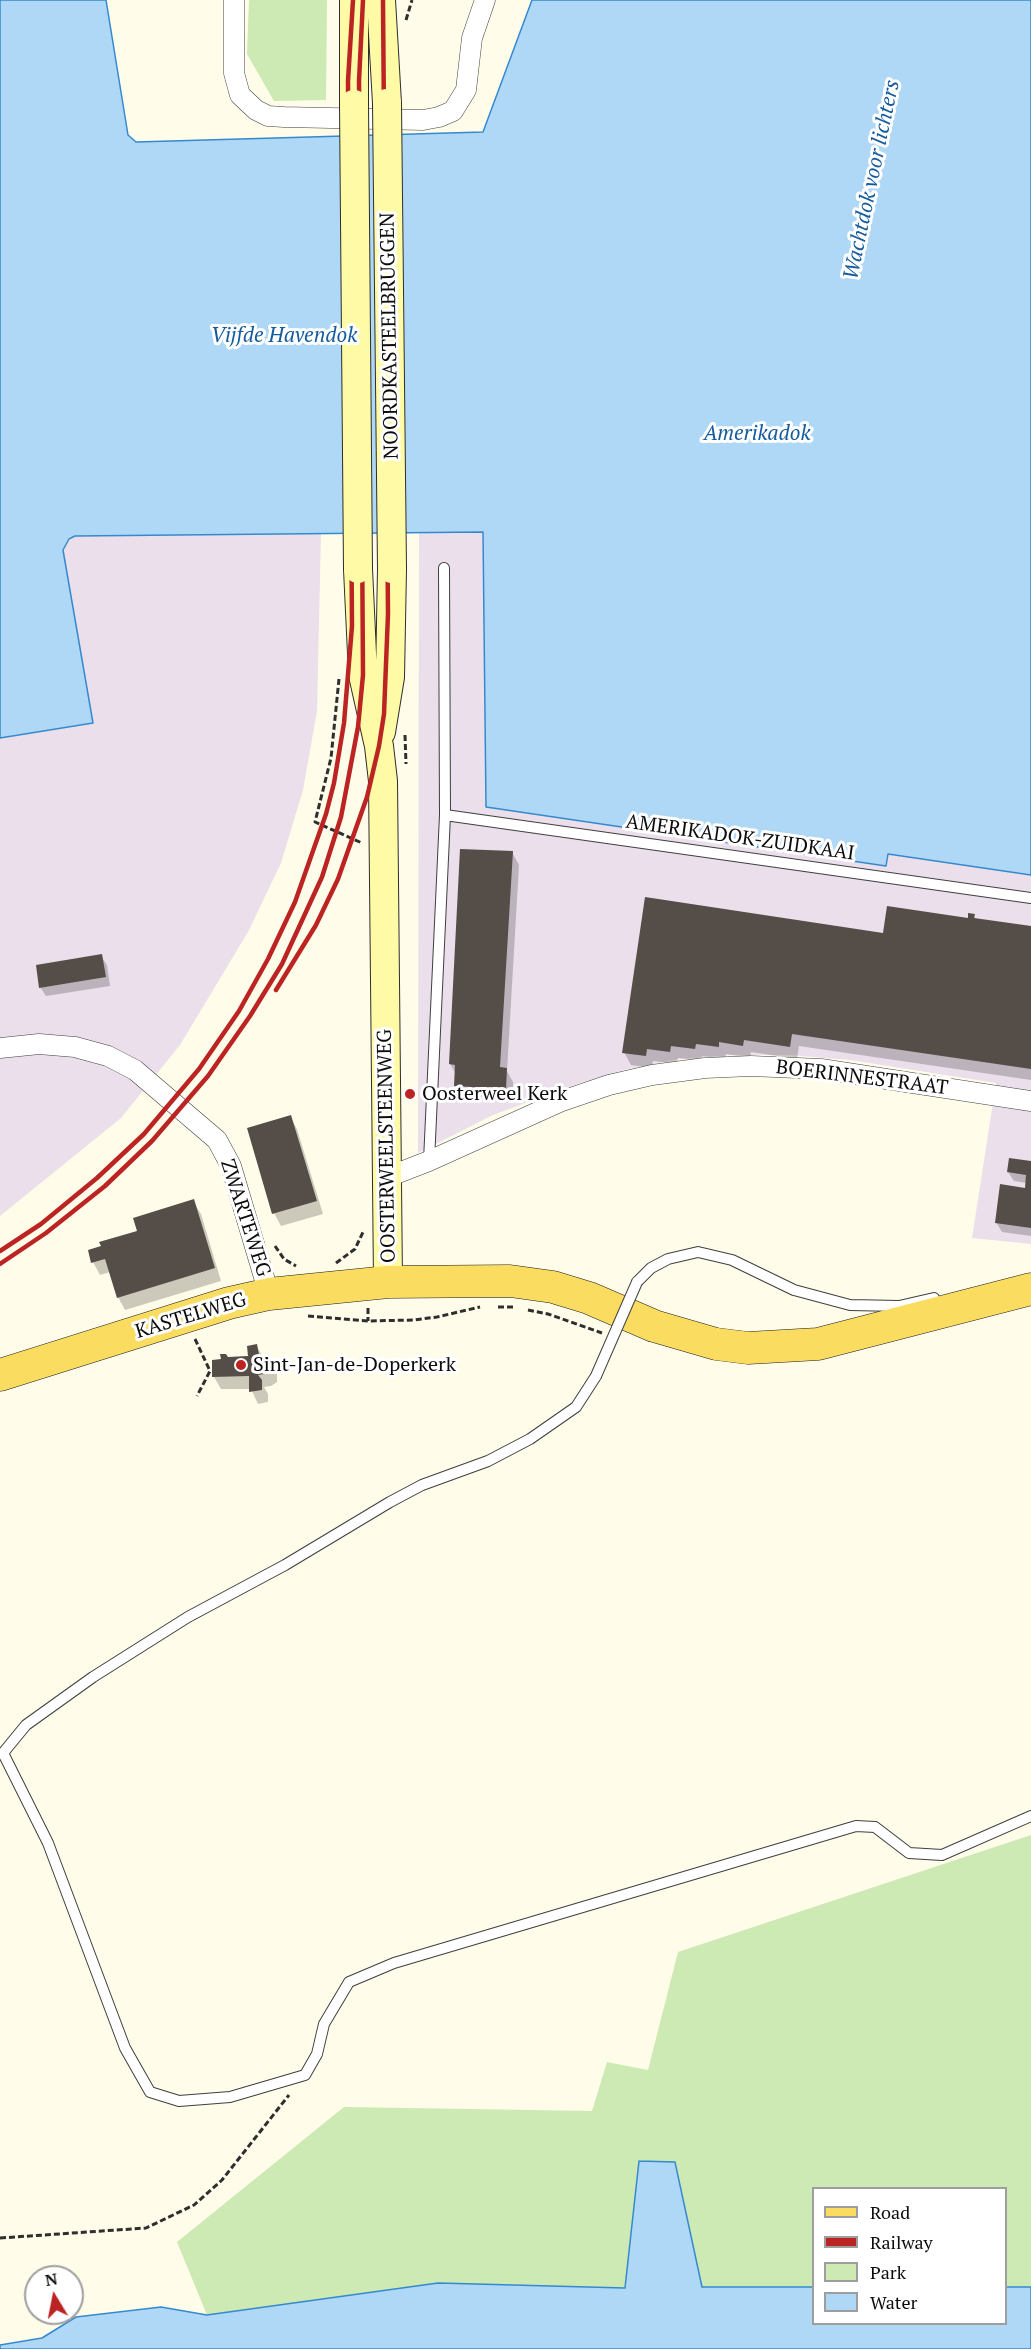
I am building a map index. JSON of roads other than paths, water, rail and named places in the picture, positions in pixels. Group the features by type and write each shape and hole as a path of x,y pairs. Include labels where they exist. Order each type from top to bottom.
{"main road":[{"name":"NOORDKASTEELBRUGGEN","path":"354,0 358,569"},
{"name":"NOORDKASTEELBRUGGEN","path":"381,0 387,103 393,569"},
{"name":"OOSTERWEELSTEENWEG","path":"358,569 363,675 379,746 383,781 388,1282 510,1281 553,1287 589,1298 654,1326 716,1344 748,1348 818,1344 1027,1282"},
{"name":"OOSTERWEELSTEENWEG","path":"379,746 390,677 393,569"},
{"name":"KASTELWEG","path":"0,1375 229,1303 269,1294 388,1282"}],"street":[{"path":"234,0 234,73 240,94 256,110 268,116 284,117 423,120 453,111 466,90 472,38 485,0"},
{"name":"ZWARTEWEG","path":"0,1048 39,1044 75,1047 108,1056 135,1070 217,1140 231,1166 269,1294"},
{"name":"BOERINNESTRAAT","path":"388,1177 562,1101 609,1085 652,1075 705,1068 751,1066 821,1069 1031,1101"}],"lane":[{"path":"429,1161 445,815 444,568"},
{"name":"AMERIKADOK-ZUIDKAAI","path":"445,815 1031,898"},
{"path":"943,1296 899,1306 850,1305 794,1290 732,1260 698,1251 668,1259 651,1268 637,1282 596,1376 576,1407 530,1439 488,1461 423,1485 390,1502 285,1565 188,1617 93,1677 26,1725 1,1754 48,1842 125,2048 150,2092 179,2101 230,2097 305,2075 317,2054 324,2024 349,1982 394,1963 856,1826 875,1827 909,1853 942,1855 1031,1816"}],"water":[{"name":"Amerikadok","path":"0,0 106,0 128,135 136,142 483,132 532,0 1031,0 1031,875 888,854 886,866 486,807 483,532 75,536 69,539 63,550 93,723 0,738"},
{"path":"639,2161 675,2162 702,2287 812,2287 812,2325 1007,2325 1007,2287 1031,2287 1031,2349 0,2349 0,2345 42,2338 63,2325 84,2325 84,2316 161,2307 207,2315 438,2283 625,2288"}],"railway":[{"path":"0,1251 41,1224 97,1178 144,1134 199,1069 239,1011 268,959 295,902 326,814 334,783 344,723 352,626 348,81 353,0"},
{"path":"0,1264 46,1233 105,1186 152,1141 208,1076 250,1016 282,964 322,877 341,817 358,727 363,675 359,81 363,0"},
{"path":"276,990 316,925 338,879 367,797 384,714 388,614 383,0"}],"place":[{"name":"Oosterweel Kerk","path":"410,1094"},
{"name":"Sint-Jan-de-Doperkerk","path":"241,1365"}],"water label":[{"name":"Wachtdok voor lichters","path":"872,180"},
{"name":"Vijfde Havendok","path":"284,336"}]}
